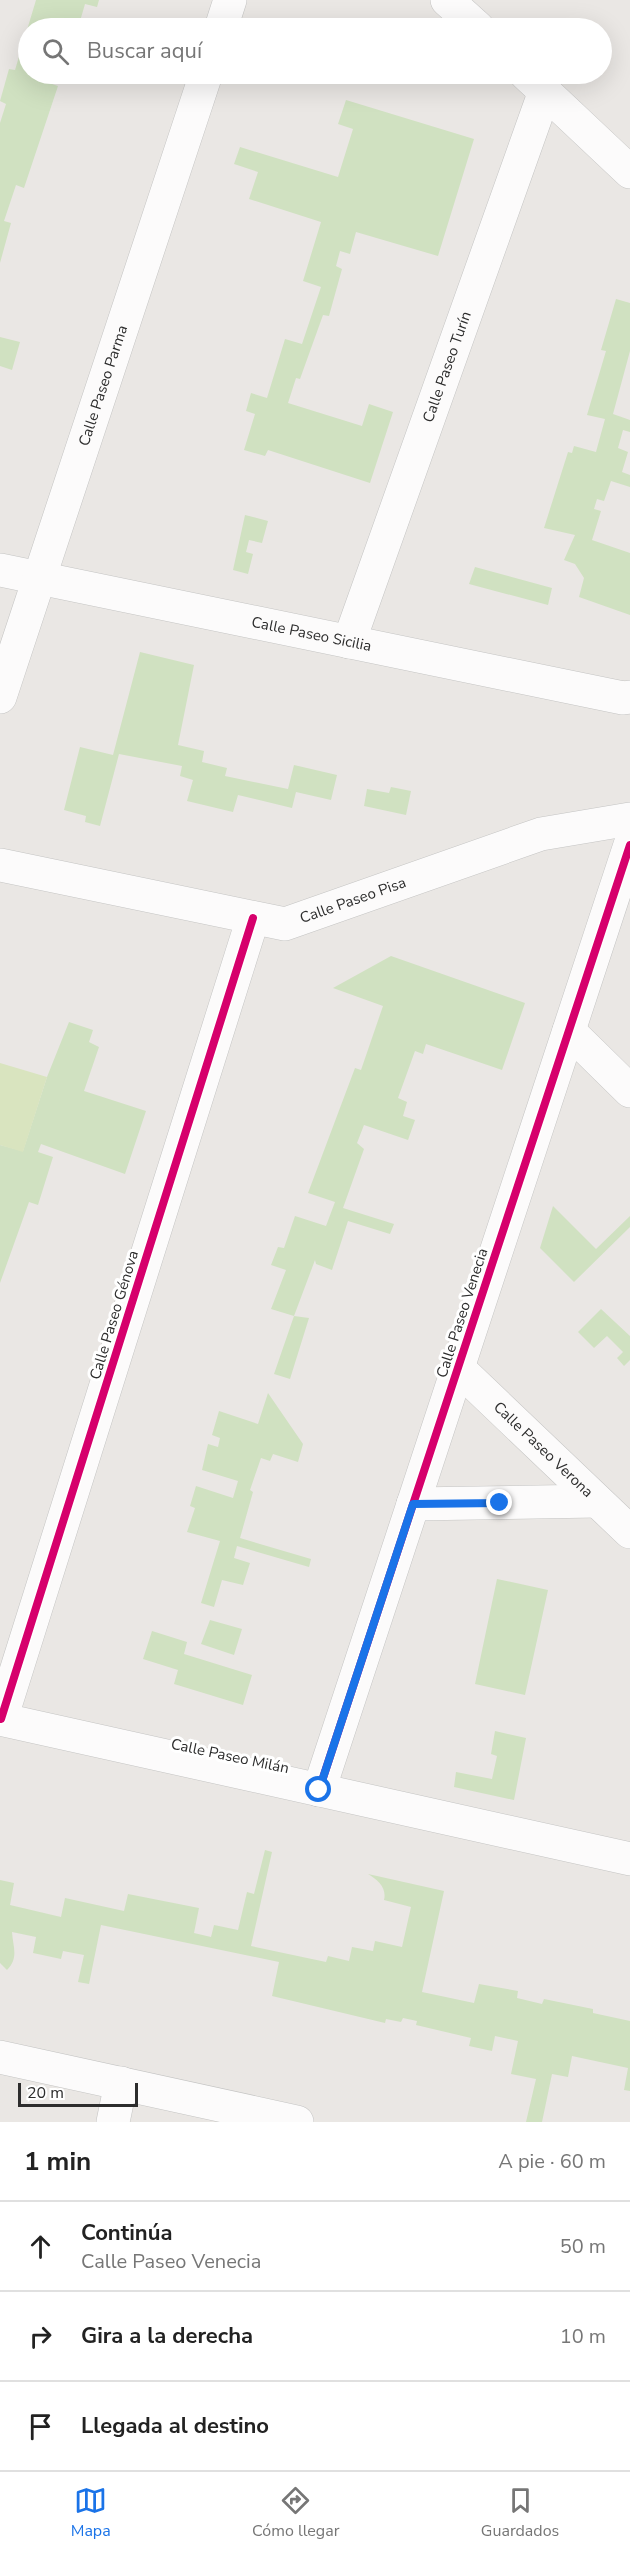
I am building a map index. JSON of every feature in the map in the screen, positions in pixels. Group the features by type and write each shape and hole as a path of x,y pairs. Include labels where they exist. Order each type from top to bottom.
{"street":[{"path":"224,18 230,0"},
{"path":"447,0 467,18"},
{"name":"Calle Paseo Parma","path":"0,697 203,84"},
{"name":"Calle Paseo Turín","path":"349,642 535,84"},
{"path":"538,84 630,172"},
{"name":"Calle Paseo Sicilia","path":"0,570 628,701"},
{"name":"Calle Paseo Pisa","path":"0,865 285,924 541,834 630,819"},
{"name":"Calle Paseo Venecia","path":"319,1790 630,845"},
{"name":"Calle Paseo Génova","path":"1,1719 253,918"},
{"path":"569,1031 630,1091"},
{"name":"Calle Paseo Verona","path":"458,1368 630,1532"},
{"path":"413,1504 597,1501"},
{"name":"Calle Paseo Milán","path":"1,1719 630,1859"},
{"path":"0,2057 297,2122"},
{"path":"113,2122 121,2084"}],"green space":[{"path":"36,0 99,0 97,7 85,4 81,18 31,18"},
{"path":"18,60 18,84 58,86 24,188 16,185 4,221 11,223 0,263 0,123 6,104 0,101 9,69 15,70"},
{"path":"346,100 474,139 438,256 356,232 350,254 340,251 336,266 342,269 329,316 323,315 300,379 296,378 288,403 362,426 369,404 393,412 370,483 268,450 265,456 244,450 255,414 246,411 251,393 267,398 285,339 302,344 321,287 303,281 321,222 249,199 258,172 234,164 240,147 338,177 353,129 338,124"},
{"path":"616,299 630,303 630,351 613,414 630,420 630,432 623,430 618,448 628,452 622,472 630,475 630,487 611,481 604,501 597,499 594,509 601,511 592,540 630,553 630,615 579,597 584,578 575,564 564,560 575,535 544,528 568,452 572,453 574,446 596,452 605,419 587,415 606,351 601,350"},
{"path":"0,337 20,342 12,370 0,366"},
{"path":"245,515 268,521 262,543 249,540 246,552 253,554 248,574 233,570"},
{"path":"475,567 552,588 548,605 469,584"},
{"path":"140,652 194,665 178,745 204,751 202,762 227,768 225,776 288,789 294,765 337,775 331,800 296,792 292,808 238,795 233,812 187,801 193,780 180,776 182,766 119,754 100,826 85,822 86,816 64,810 80,747 113,755"},
{"path":"391,787 411,791 406,815 364,806 367,789 389,793"},
{"path":"391,956 525,1003 502,1070 426,1044 423,1054 415,1051 398,1098 407,1102 403,1116 415,1120 408,1140 364,1125 357,1143 364,1149 343,1208 394,1224 390,1234 348,1221 332,1270 316,1264 315,1260 294,1316 271,1309 286,1270 271,1265 278,1247 284,1248 295,1216 326,1226 335,1202 308,1193 355,1068 361,1070 383,1006 333,988"},
{"path":"69,1022 93,1030 89,1042 99,1047 84,1091 146,1111 125,1174 41,1144 38,1152 53,1157 38,1205 29,1202 0,1283 0,1145 23,1151 47,1077"},
{"path":"0,1063 47,1077 23,1152 0,1145"},
{"path":"553,1206 596,1249 630,1216 630,1227 574,1282 540,1248"},
{"path":"601,1309 630,1336 630,1360 624,1366 617,1358 623,1352 607,1336 594,1348 578,1332"},
{"path":"294,1316 309,1318 290,1379 274,1374"},
{"path":"268,1393 303,1444 298,1462 273,1454 270,1461 261,1458 250,1490 253,1492 240,1538 311,1559 309,1567 237,1546 234,1558 250,1563 243,1585 222,1580 214,1607 201,1603 220,1541 187,1532 195,1508 190,1506 196,1486 233,1498 238,1481 202,1470 208,1444 218,1447 220,1438 212,1435 219,1411 258,1424"},
{"path":"497,1579 548,1590 525,1695 475,1684"},
{"path":"210,1620 242,1629 234,1655 201,1644"},
{"path":"152,1631 187,1642 184,1654 252,1675 243,1705 174,1684 178,1670 143,1659"},
{"path":"495,1731 526,1738 514,1800 454,1787 456,1772 492,1779 497,1756 491,1754"},
{"path":"265,1850 272,1852 251,1946 326,1962 328,1956 349,1961 352,1947 373,1951 375,1941 402,1947 411,1907 384,1900 381,1885 368,1874 444,1891 422,1992 474,2003 479,1984 518,1991 517,1998 542,2004 544,1999 593,2009 593,2013 630,2021 630,2091 624,2090 628,2068 572,2056 568,2077 552,2074 542,2122 526,2122 536,2079 511,2074 518,2041 495,2036 492,2051 469,2046 471,2038 416,2025 417,2021 403,2018 401,2022 386,2019 385,2023 272,1996 279,1962 101,1925 89,1984 78,1982 84,1955 63,1951 61,1959 33,1953 36,1937 12,1932 13,1961 7,1970 0,1963 0,1880 14,1883 10,1905 61,1917 65,1898 124,1911 128,1894 199,1908 194,1933 211,1937 214,1925 238,1930 247,1892 254,1894"}],"cycle path":[{"path":"319,1790 630,845"},
{"path":"1,1719 253,918"}],"route":[{"path":"319,1790 413,1504 500,1503"}]}
